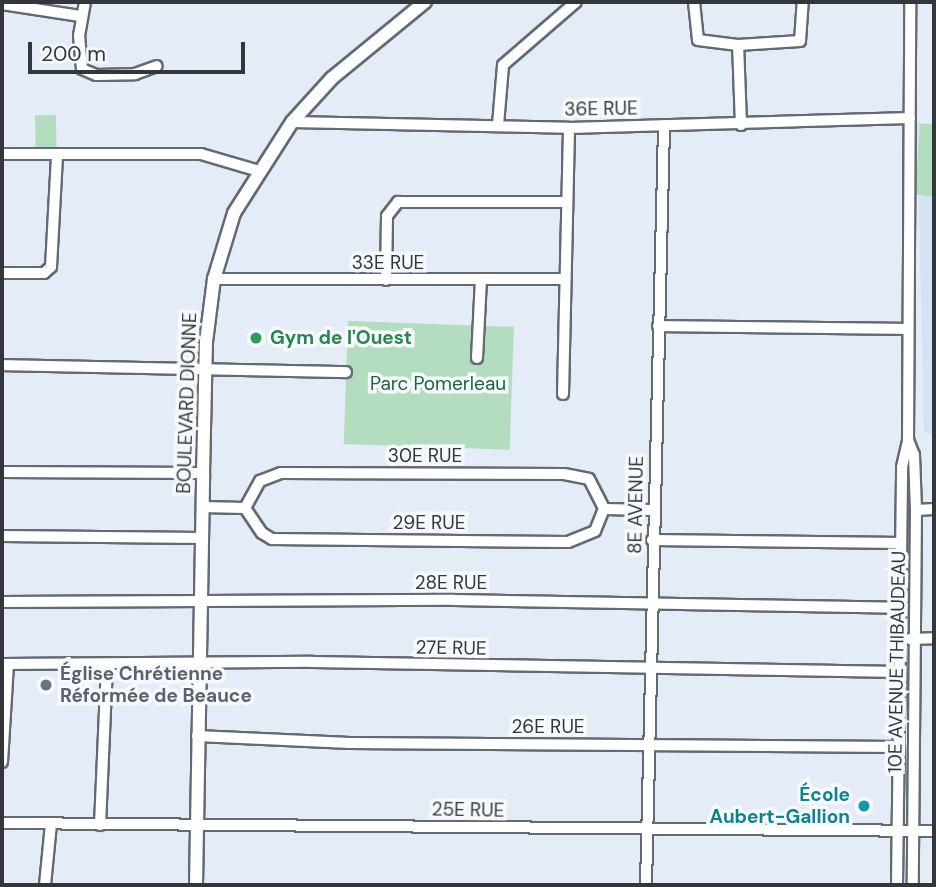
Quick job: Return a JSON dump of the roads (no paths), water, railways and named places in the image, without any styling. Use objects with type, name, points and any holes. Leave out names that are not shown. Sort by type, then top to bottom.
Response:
[{"type":"main road","name":"BOULEVARD DIONNE","points":[[196,885],[198,666],[206,371],[214,279],[234,213],[258,171],[292,122],[332,78],[425,2]]},
{"type":"street","points":[[85,2],[80,16],[79,58],[85,72],[135,74],[158,66]]},
{"type":"street","points":[[498,125],[503,65],[576,2]]},
{"type":"street","points":[[694,2],[695,29],[704,42],[738,45],[795,44],[803,32],[803,2]]},
{"type":"street","name":"10E AVENUE THIBAUDEAU","points":[[897,885],[902,467],[908,440],[910,2]]},
{"type":"street","points":[[2,4],[80,16]]},
{"type":"street","points":[[738,45],[741,125]]},
{"type":"street","name":"36E RUE","points":[[292,122],[569,128],[910,118]]},
{"type":"street","name":"8E AVENUE","points":[[646,885],[652,540],[664,125]]},
{"type":"street","points":[[563,394],[563,279],[569,128]]},
{"type":"street","points":[[2,155],[201,154],[258,171]]},
{"type":"street","points":[[2,274],[44,273],[51,267],[57,155]]},
{"type":"street","points":[[386,280],[387,216],[398,202],[566,202]]},
{"type":"street","name":"33E RUE","points":[[214,279],[563,279]]},
{"type":"street","points":[[477,358],[481,280]]},
{"type":"street","points":[[658,326],[908,329]]},
{"type":"street","points":[[2,365],[346,372]]},
{"type":"street","name":"10E AVENUE THIBAUDEAU","points":[[908,440],[914,456],[916,510],[913,885]]},
{"type":"street","points":[[2,472],[203,473]]},
{"type":"street","name":"30E RUE","points":[[245,508],[260,481],[281,473],[524,473],[589,479],[604,509]]},
{"type":"street","points":[[202,507],[245,508]]},
{"type":"street","name":"29E RUE","points":[[245,508],[262,533],[272,539],[554,542],[588,535],[604,509]]},
{"type":"street","points":[[604,509],[653,510]]},
{"type":"street","points":[[916,510],[934,509]]},
{"type":"street","points":[[2,536],[202,538]]},
{"type":"street","points":[[652,540],[901,543]]},
{"type":"street","name":"28E RUE","points":[[2,602],[200,604],[454,600],[651,606],[900,608]]},
{"type":"street","points":[[900,639],[934,638]]},
{"type":"street","name":"27E RUE","points":[[5,664],[198,666],[312,662],[900,673]]},
{"type":"street","points":[[2,762],[5,664]]},
{"type":"street","points":[[100,825],[107,665]]},
{"type":"street","name":"26E RUE","points":[[197,736],[350,743],[898,747]]},
{"type":"street","name":"25E RUE","points":[[2,823],[934,831]]},
{"type":"street","points":[[45,885],[51,824]]},
{"type":"place","name":"Gym de l'Ouest","points":[[256,338]]},
{"type":"place","name":"Église Chrétienne Réformée de Beauce","points":[[46,685]]},
{"type":"place","name":"École Aubert-Gallion","points":[[864,806]]},
{"type":"park label","name":"Parc Pomerleau","points":[[438,384]]}]
